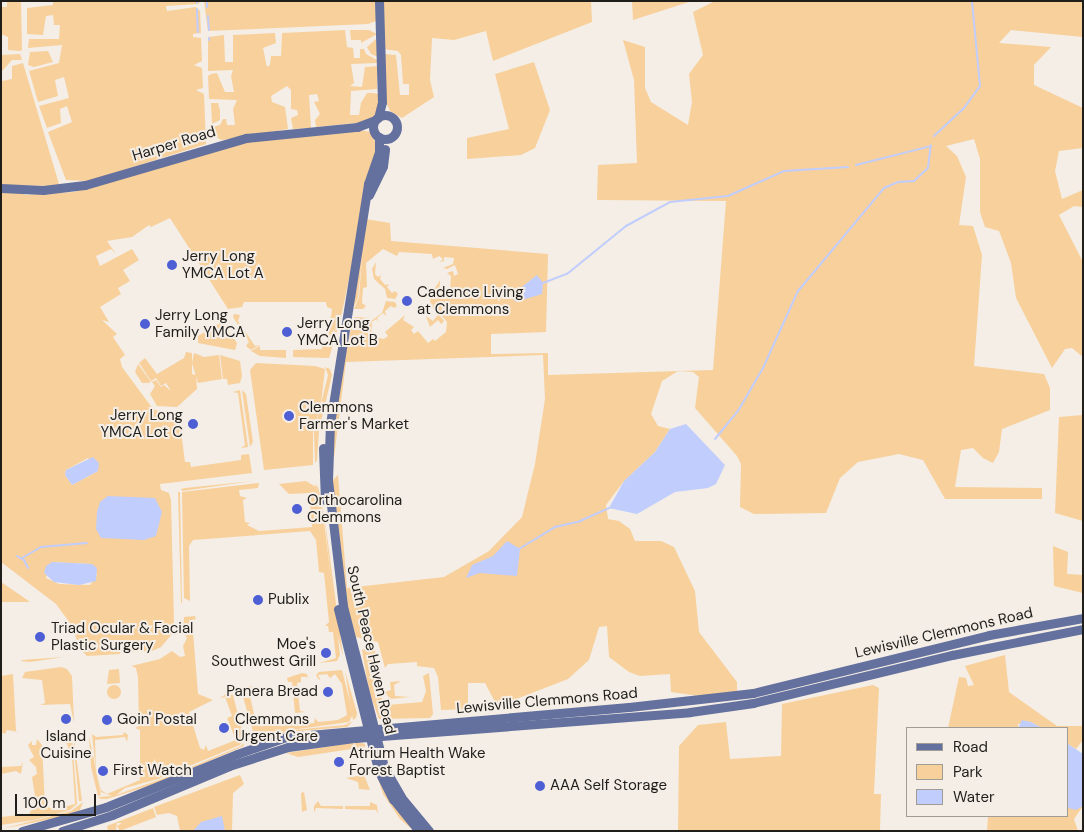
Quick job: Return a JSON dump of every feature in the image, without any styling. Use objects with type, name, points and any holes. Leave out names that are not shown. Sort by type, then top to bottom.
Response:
[{"type":"main road","points":[[364,207],[368,184],[379,152],[376,134],[377,119],[382,102],[379,1]]},
{"type":"main road","points":[[364,207],[383,166],[385,147],[397,126],[382,102]]},
{"type":"main road","name":"Harper Road","points":[[1,188],[74,187],[246,138],[357,127],[377,119],[392,117]]},
{"type":"main road","name":"Harper Road","points":[[357,127],[391,138]]},
{"type":"main road","name":"South Peace Haven Road","points":[[364,207],[330,423],[328,480],[340,586],[372,733],[387,789],[419,831]]},
{"type":"main road","name":"Lewisville Clemmons Road","points":[[62,831],[112,815],[229,766],[288,747],[372,733],[629,708],[753,693],[989,634],[1083,618]]},
{"type":"main road","name":"Lewisville Clemmons Road","points":[[22,831],[106,807],[267,742],[295,736],[372,733],[690,712],[752,703],[961,653],[1083,629]]},
{"type":"main road","name":"South Peace Haven Road","points":[[372,733],[392,784],[429,831]]},
{"type":"green space","points":[[7,1],[21,2],[22,50],[20,51],[8,50],[8,37],[1,34],[1,7],[7,7]]},
{"type":"green space","points":[[53,1],[200,1],[199,4],[166,6],[167,11],[196,7],[200,11],[201,33],[193,34],[193,37],[201,38],[202,61],[194,65],[202,68],[203,88],[196,90],[204,94],[206,144],[89,181],[66,180],[48,132],[72,122],[67,106],[60,109],[61,123],[47,128],[39,106],[69,98],[64,77],[55,80],[58,96],[38,102],[29,71],[59,63],[62,45],[28,48],[29,39],[59,39],[60,25],[54,25],[53,15],[46,16],[43,35],[27,34],[27,8],[53,5]]},
{"type":"green space","points":[[204,1],[376,1],[376,21],[368,24],[208,31]]},
{"type":"green space","points":[[382,1],[591,1],[592,22],[493,61],[486,31],[454,40],[432,38],[430,80],[434,97],[402,118],[390,111],[386,102],[384,54],[396,55],[400,95],[409,95],[409,84],[403,84],[401,55],[398,51],[383,49]]},
{"type":"green space","points":[[632,1],[692,1],[633,20]]},
{"type":"green space","points":[[715,1],[1083,1],[1083,37],[1011,30],[999,43],[1051,47],[1034,65],[1034,85],[1083,108],[1083,148],[1059,151],[1055,171],[1062,199],[1083,190],[1083,207],[1074,206],[1059,215],[1083,262],[1083,357],[1072,348],[1065,349],[1052,368],[1016,298],[1011,263],[999,231],[985,227],[980,212],[980,159],[974,139],[946,146],[957,156],[966,177],[959,225],[973,226],[982,255],[974,366],[1044,374],[1050,388],[1050,410],[1002,429],[999,452],[993,463],[983,458],[973,448],[961,450],[955,487],[1042,488],[1042,499],[945,499],[923,460],[899,454],[858,462],[840,478],[826,513],[754,514],[740,507],[741,464],[737,456],[695,408],[699,377],[693,372],[679,371],[713,370],[726,201],[597,200],[598,165],[637,163],[634,80],[623,40],[645,47],[645,88],[651,102],[688,125],[692,102],[689,74],[703,55],[693,12]]},
{"type":"green space","points":[[345,30],[347,47],[353,48],[354,58],[360,58],[360,49],[364,49],[366,54],[377,60],[377,63],[351,64],[354,83],[350,86],[362,87],[365,67],[378,66],[377,89],[351,91],[350,115],[359,115],[361,103],[367,93],[373,93],[378,94],[379,106],[375,117],[366,122],[316,127],[315,120],[320,114],[314,102],[319,101],[317,94],[309,95],[311,128],[293,129],[291,118],[298,115],[297,110],[291,109],[291,90],[287,86],[271,96],[272,102],[285,107],[288,129],[222,140],[215,137],[212,127],[220,125],[223,119],[226,119],[227,125],[235,125],[233,109],[237,100],[209,99],[208,76],[211,74],[217,73],[225,92],[234,92],[231,76],[233,70],[208,71],[208,37],[224,35],[225,62],[233,62],[233,35],[275,33],[276,43],[263,48],[267,67],[270,65],[271,56],[281,56],[282,33]]},
{"type":"green space","points":[[350,30],[369,30],[377,34],[361,43],[361,40],[351,40]]},
{"type":"green space","points":[[376,39],[378,57],[371,54],[367,47]]},
{"type":"green space","points":[[48,51],[53,62],[34,67],[28,65],[30,52]]},
{"type":"green space","points":[[20,54],[22,60],[12,60],[1,72],[1,55]]},
{"type":"green space","points":[[534,62],[550,110],[535,148],[521,155],[467,159],[467,138],[509,129],[495,74]]},
{"type":"green space","points":[[23,63],[59,184],[58,186],[1,185],[1,77],[2,81],[12,79],[12,66]]},
{"type":"green space","points":[[211,103],[218,103],[220,111],[220,120],[212,124]]},
{"type":"green space","points":[[360,130],[370,132],[377,145],[341,317],[329,358],[293,357],[293,350],[322,349],[322,345],[327,344],[332,309],[327,307],[326,302],[244,302],[242,307],[228,309],[170,218],[151,227],[149,225],[132,237],[107,241],[116,254],[111,249],[96,256],[100,266],[132,249],[139,260],[123,270],[130,281],[118,288],[121,294],[100,307],[109,322],[102,320],[117,334],[113,337],[125,355],[120,359],[122,367],[153,409],[163,413],[182,412],[179,416],[185,462],[190,462],[191,467],[241,460],[241,455],[249,454],[252,473],[160,484],[161,490],[169,493],[171,500],[174,622],[172,634],[161,647],[152,651],[133,652],[128,646],[123,646],[120,654],[87,656],[81,650],[70,623],[56,604],[1,562],[1,191],[24,192],[25,195],[74,192],[234,143]],"holes":[[[88,458],[98,471],[72,485],[65,475],[66,470]],[[52,562],[92,564],[97,575],[90,585],[59,584],[46,578]]]},
{"type":"green space","points":[[365,219],[390,223],[391,241],[548,254],[546,332],[491,334],[491,354],[548,353],[548,375],[678,371],[662,381],[651,414],[658,426],[670,429],[655,452],[624,481],[606,505],[608,519],[619,521],[630,529],[635,541],[661,541],[674,547],[695,591],[699,632],[737,682],[737,692],[699,696],[671,692],[670,674],[640,676],[629,672],[609,657],[607,626],[599,627],[589,660],[568,679],[506,703],[495,702],[485,683],[468,683],[468,709],[441,710],[438,677],[434,668],[417,666],[417,662],[388,664],[385,668],[378,642],[356,637],[346,602],[332,481],[338,475],[347,588],[444,577],[489,551],[522,517],[535,464],[545,399],[543,355],[346,362],[334,458],[330,459],[330,438],[351,320],[347,350],[353,318],[356,317],[370,318],[365,324],[367,331],[372,337],[384,339],[388,336],[385,332],[405,315],[403,320],[414,327],[411,330],[414,334],[418,331],[428,343],[433,339],[435,341],[446,332],[447,322],[430,302],[431,295],[440,280],[439,293],[450,292],[451,276],[447,273],[453,271],[454,276],[458,274],[455,265],[447,269],[443,268],[453,264],[454,258],[444,257],[444,261],[440,262],[443,259],[439,256],[433,259],[432,254],[399,252],[397,256],[383,249],[366,263],[367,287],[363,288],[362,303],[366,306],[363,309],[354,309],[359,297],[363,246],[358,298],[353,308]]},
{"type":"green space","points":[[376,262],[375,274],[378,277],[381,275],[380,279],[385,285],[389,284],[387,287],[392,293],[395,291],[398,294],[395,299],[387,298],[385,289],[374,279],[372,269]]},
{"type":"green space","points":[[386,301],[395,302],[397,306],[394,308],[391,306],[385,311],[386,316],[383,313],[377,318],[378,322],[376,319],[372,322],[371,335],[367,324],[382,313]]},
{"type":"green space","points":[[431,304],[444,321],[441,324],[438,320],[430,327],[426,316],[433,321],[437,316]]},
{"type":"green space","points":[[234,314],[240,315],[238,321],[255,346],[260,345],[251,350],[246,346],[249,342],[233,317]]},
{"type":"green space","points":[[222,322],[237,343],[235,350],[198,343],[198,336]]},
{"type":"green space","points":[[260,346],[260,350],[286,350],[286,358],[260,356],[251,351]]},
{"type":"green space","points":[[186,352],[192,353],[192,374],[196,375],[197,389],[177,407],[157,406],[150,394],[155,386],[152,382],[156,380],[161,387],[164,385],[171,391],[166,383],[161,386],[156,378],[151,381],[139,363],[145,358],[157,374],[184,358]]},
{"type":"green space","points":[[194,353],[204,357],[219,355],[222,379],[198,383],[192,363]]},
{"type":"green space","points":[[220,355],[240,361],[242,376],[240,383],[228,385],[227,379],[223,379]]},
{"type":"green space","points":[[256,363],[315,366],[325,369],[321,403],[313,433],[313,465],[264,470],[250,370]]},
{"type":"green space","points":[[138,364],[151,382],[142,383],[135,372]]},
{"type":"green space","points":[[325,367],[330,369],[332,375],[319,430],[317,460],[315,463],[314,433],[328,375]]},
{"type":"green space","points":[[240,390],[248,447],[241,448],[245,445],[238,393],[233,392]]},
{"type":"green space","points":[[242,390],[246,394],[253,442],[250,447]]},
{"type":"green space","points":[[1083,415],[1083,521],[1055,513],[1059,417]]},
{"type":"green space","points":[[253,481],[182,491],[181,489],[185,488]]},
{"type":"green space","points":[[306,481],[316,487],[323,513],[340,655],[337,661],[319,663],[336,658],[333,632],[329,632],[328,626],[325,626],[329,622],[324,573],[319,572],[316,540],[310,531],[193,540],[189,546],[190,601],[184,598],[182,492],[259,483],[258,488],[239,490],[240,496],[247,498],[243,500],[245,522],[250,523],[247,525],[259,531],[312,527],[309,493],[289,494],[279,484]]},
{"type":"green space","points":[[315,484],[318,487],[324,513]]},
{"type":"green space","points":[[178,492],[180,492],[182,604],[181,602]]},
{"type":"green space","points":[[324,513],[343,656],[336,630]]},
{"type":"green space","points":[[1053,546],[1068,552],[1067,574],[1083,575],[1083,593],[1054,586]]},
{"type":"green space","points":[[1,582],[23,597],[30,602],[1,602]]},
{"type":"green space","points":[[195,616],[196,619],[192,620],[198,694],[213,700],[189,712],[200,748],[204,750],[206,745],[208,751],[236,740],[227,718],[232,716],[225,697],[220,698],[226,694],[233,695],[244,739],[240,745],[158,779],[125,788],[116,795],[170,776],[241,746],[243,743],[244,746],[158,783],[107,799],[101,799],[98,797],[112,796],[101,792],[96,772],[101,790],[107,794],[140,780],[140,730],[135,728],[139,726],[138,677],[136,668],[131,666],[160,659],[172,651],[180,657],[185,656],[183,646],[187,638],[183,632],[184,617]]},
{"type":"green space","points":[[369,647],[375,651],[379,695],[387,705],[422,702],[426,691],[423,676],[429,673],[433,714],[430,718],[379,719],[369,691],[362,650]]},
{"type":"green space","points":[[1005,655],[1009,692],[1057,726],[1083,726],[1083,740],[1076,749],[1069,745],[1069,727],[1040,727],[1031,722],[1018,724],[1018,727],[948,727],[959,677],[966,678],[968,686],[974,685],[965,666]]},
{"type":"green space","points":[[64,657],[30,662],[21,661],[22,660]]},
{"type":"green space","points":[[61,667],[67,669],[72,676],[74,723],[70,704],[40,705],[45,703],[42,680],[22,678],[25,672]]},
{"type":"green space","points":[[119,669],[120,683],[107,684],[109,670]]},
{"type":"green space","points":[[342,670],[353,714],[349,722],[254,735],[243,697],[242,690],[246,686],[251,686],[253,690],[249,692],[255,718],[262,727],[264,724],[287,721],[288,725],[294,724],[293,720],[302,719],[303,724],[314,723],[315,718],[318,722],[338,720],[347,715],[342,684],[335,674],[330,678],[327,674],[318,675],[319,680],[316,675],[319,672]]},
{"type":"green space","points":[[345,671],[357,713],[356,718],[353,720]]},
{"type":"green space","points":[[302,673],[307,674],[308,680],[307,677],[301,677],[301,682],[297,683],[300,711],[305,712],[295,713],[292,682],[288,682],[287,678]]},
{"type":"green space","points":[[13,674],[16,731],[19,732],[7,730],[5,734],[1,732],[1,676]]},
{"type":"green space","points":[[401,681],[394,685],[395,696],[410,697],[390,699],[385,692],[391,690],[390,682]]},
{"type":"green space","points":[[111,685],[117,685],[121,692],[117,699],[111,699],[107,695],[107,689]]},
{"type":"green space","points":[[873,685],[879,688],[874,794],[881,794],[880,831],[678,831],[679,746],[698,725],[726,722],[730,759],[781,756],[782,704]]},
{"type":"green space","points":[[353,721],[347,727],[287,732],[256,739],[282,731],[345,725]]},
{"type":"green space","points":[[124,732],[128,735],[127,742],[125,737],[95,740],[96,771],[92,734],[96,737],[123,735]]},
{"type":"green space","points":[[89,736],[101,795],[98,796],[91,767]]},
{"type":"green space","points":[[68,737],[72,737],[77,804],[70,810],[34,820],[1,825],[1,817],[29,814],[36,803],[32,777],[37,774],[36,767],[29,760],[34,757],[28,745],[32,741],[32,745],[36,745],[37,739],[42,745],[45,805],[53,810],[75,804],[72,756],[65,740]]},
{"type":"green space","points":[[74,739],[82,801],[79,801]]},
{"type":"green space","points":[[357,742],[365,744],[365,747],[298,757],[286,753]]},
{"type":"green space","points":[[369,750],[414,831],[400,819],[383,794]]},
{"type":"green space","points":[[23,761],[21,774],[16,771],[1,774],[1,767],[21,766]]},
{"type":"green space","points":[[240,775],[244,784],[233,793],[232,831],[180,831],[177,816],[169,813],[157,815],[154,807]]},
{"type":"green space","points":[[364,775],[370,790],[359,789],[358,782],[346,778]]},
{"type":"green space","points":[[304,792],[307,810],[302,812],[301,793]]},
{"type":"green space","points":[[318,801],[321,806],[343,806],[343,809],[316,808],[314,813],[314,806]]},
{"type":"green space","points":[[83,802],[80,810],[61,817],[1,829],[71,811]]},
{"type":"green space","points":[[370,802],[377,805],[378,814],[376,810],[345,809],[345,806],[370,806]]},
{"type":"green space","points":[[1083,806],[1074,819],[1078,831],[987,831],[988,817],[1069,817],[1069,808]]},
{"type":"green space","points":[[153,808],[156,817],[120,831],[117,826],[122,823],[117,823],[116,830],[108,831],[107,826]]},
{"type":"water","points":[[537,275],[543,283],[542,294],[516,302],[513,299],[518,290]]},
{"type":"water","points":[[686,424],[725,465],[716,484],[708,488],[675,492],[637,514],[609,508],[624,481],[655,452],[670,429]]},
{"type":"water","points":[[93,457],[99,463],[98,471],[72,485],[65,475],[66,470]]},
{"type":"water","points":[[108,496],[155,498],[162,512],[156,536],[144,540],[101,538],[96,529],[97,512],[100,502]]},
{"type":"water","points":[[507,541],[520,549],[517,576],[480,573],[466,578],[472,565],[493,556]]},
{"type":"water","points":[[52,562],[92,564],[97,568],[96,581],[79,585],[54,582],[44,573],[46,566]]},
{"type":"water","points":[[1022,720],[1040,727],[1018,727]]},
{"type":"water","points":[[1069,745],[1083,754],[1083,806],[1076,810],[1069,808]]},
{"type":"water","points":[[222,816],[225,831],[193,831],[201,822]]},
{"type":"waterway","points":[[207,1],[207,7]]},
{"type":"waterway","points":[[934,136],[964,108],[980,86],[972,1]]},
{"type":"waterway","points":[[197,9],[198,32]]},
{"type":"waterway","points":[[208,16],[209,30]]},
{"type":"waterway","points":[[715,439],[738,411],[763,368],[798,291],[884,188],[898,182],[914,181],[928,168],[931,145]]},
{"type":"waterway","points":[[856,165],[931,146]]},
{"type":"waterway","points":[[543,283],[567,274],[626,226],[670,202],[728,196],[784,171],[848,167]]},
{"type":"waterway","points":[[519,549],[555,527],[580,521],[611,507]]},
{"type":"waterway","points":[[22,558],[41,547],[87,543]]},
{"type":"waterway","points":[[17,556],[24,560],[28,568]]},
{"type":"place","name":"Jerry Long YMCA Lot A","points":[[172,265]]},
{"type":"place","name":"Cadence Living at Clemmons","points":[[407,301]]},
{"type":"place","name":"Jerry Long Family YMCA","points":[[145,324]]},
{"type":"place","name":"Jerry Long YMCA Lot B","points":[[287,332]]},
{"type":"place","name":"Clemmons Farmer's Market","points":[[289,416]]},
{"type":"place","name":"Jerry Long YMCA Lot C","points":[[193,424]]},
{"type":"place","name":"Orthocarolina Clemmons","points":[[297,509]]},
{"type":"place","name":"Publix","points":[[258,600]]},
{"type":"place","name":"Triad Ocular & Facial Plastic Surgery","points":[[40,637]]},
{"type":"place","name":"Moe's Southwest Grill","points":[[326,653]]},
{"type":"place","name":"Panera Bread","points":[[328,692]]},
{"type":"place","name":"Island Cuisine","points":[[66,719]]},
{"type":"place","name":"Goin' Postal","points":[[107,720]]},
{"type":"place","name":"Clemmons Urgent Care","points":[[224,728]]},
{"type":"place","name":"Atrium Health Wake Forest Baptist","points":[[339,762]]},
{"type":"place","name":"First Watch","points":[[103,771]]},
{"type":"place","name":"AAA Self Storage","points":[[540,786]]}]
